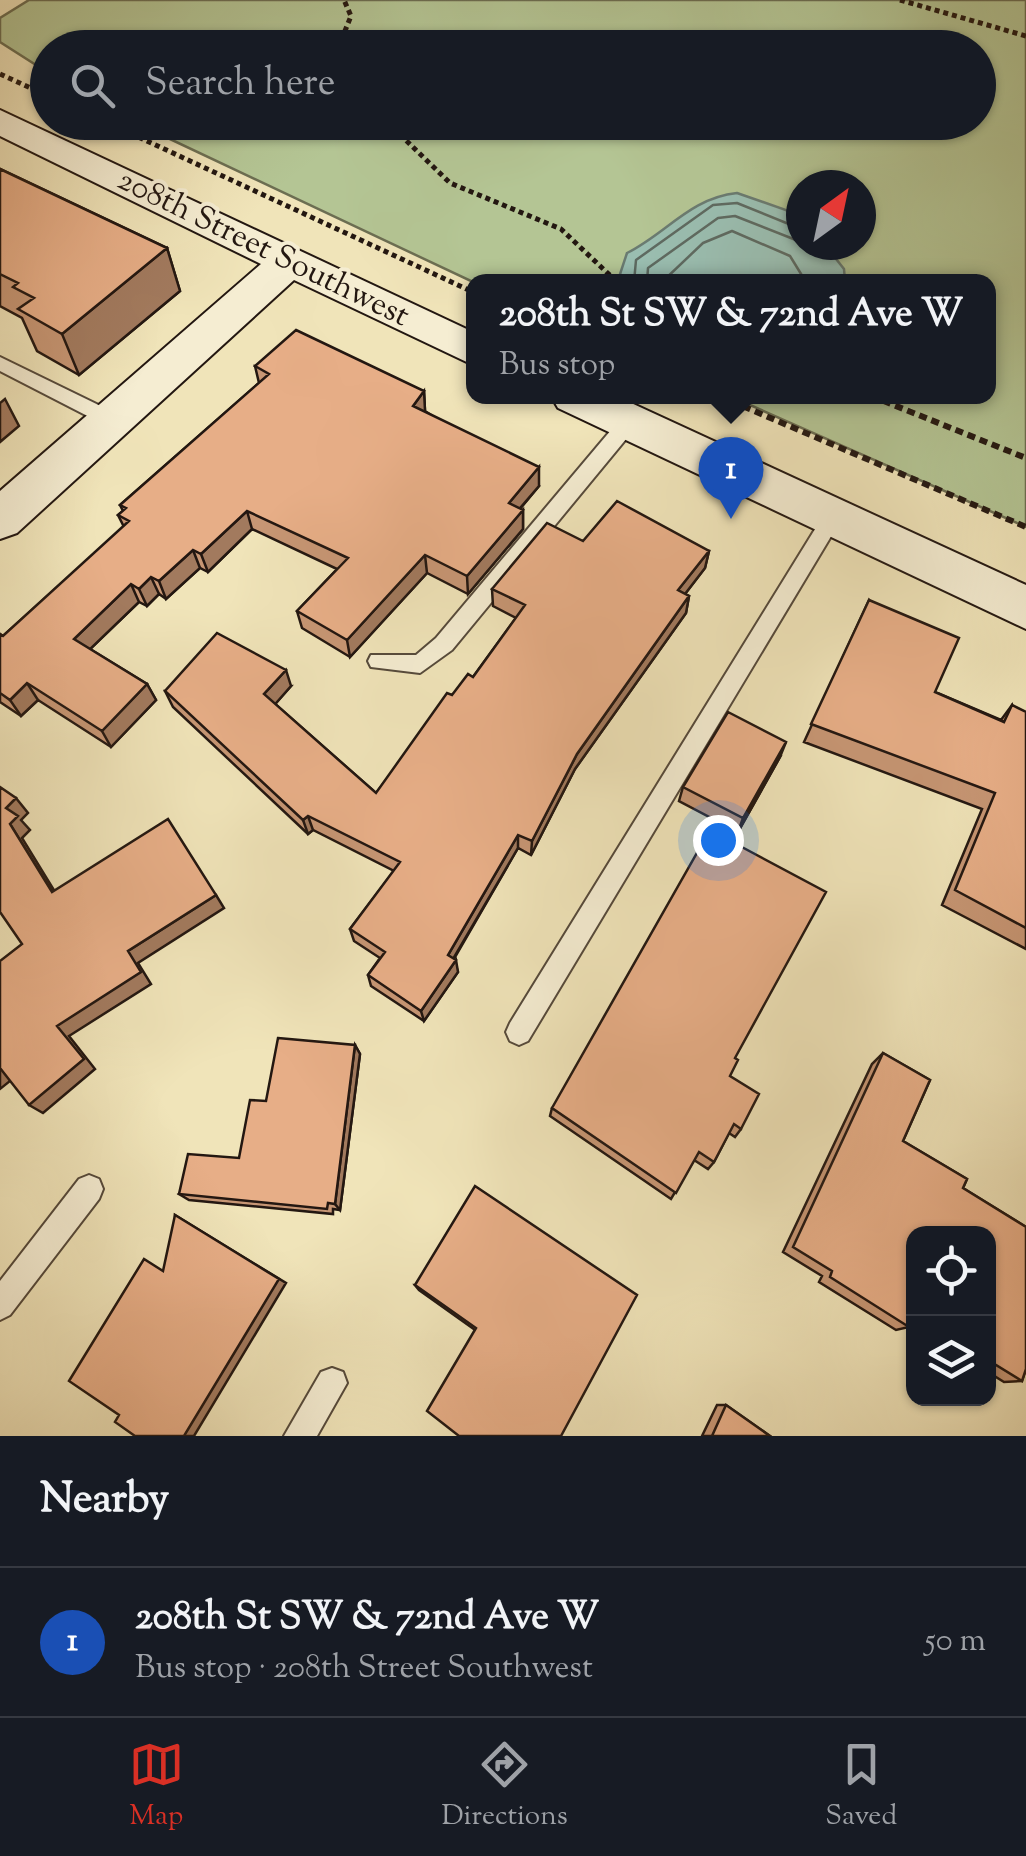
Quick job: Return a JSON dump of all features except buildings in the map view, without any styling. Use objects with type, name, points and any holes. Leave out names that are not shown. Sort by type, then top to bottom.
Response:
[{"type":"street","name":"208th Street Southwest","points":[[0,121],[30,136]]},
{"type":"street","name":"208th Street Southwest","points":[[39,140],[466,346]]},
{"type":"street","points":[[0,520],[288,263]]},
{"type":"street","points":[[591,404],[1026,608]]},
{"type":"lane","points":[[0,363],[112,420]]},
{"type":"lane","points":[[379,661],[420,664],[444,644],[629,422]]},
{"type":"lane","points":[[519,1032],[832,518]]},
{"type":"lane","points":[[0,1305],[89,1189]]},
{"type":"lane","points":[[299,1436],[332,1383]]},
{"type":"path","points":[[344,0],[352,16],[346,30]]},
{"type":"path","points":[[900,0],[1026,36]]},
{"type":"path","points":[[0,74],[30,88]]},
{"type":"path","points":[[145,140],[466,288]]},
{"type":"path","points":[[405,140],[450,184],[560,228],[609,274]]},
{"type":"path","points":[[739,404],[1026,527]]},
{"type":"path","points":[[891,404],[1026,458]]},
{"type":"green space","points":[[29,0],[1026,0],[1026,527],[748,404],[996,404],[996,274],[466,274],[466,279],[172,140],[996,140],[996,30],[30,30],[30,61],[0,42],[0,18]]},
{"type":"water","points":[[737,193],[786,210],[786,260],[837,260],[844,274],[620,274],[627,253],[706,202]]},
{"type":"place","name":"208th St SW & 72nd Ave W","points":[[731,519]]}]
